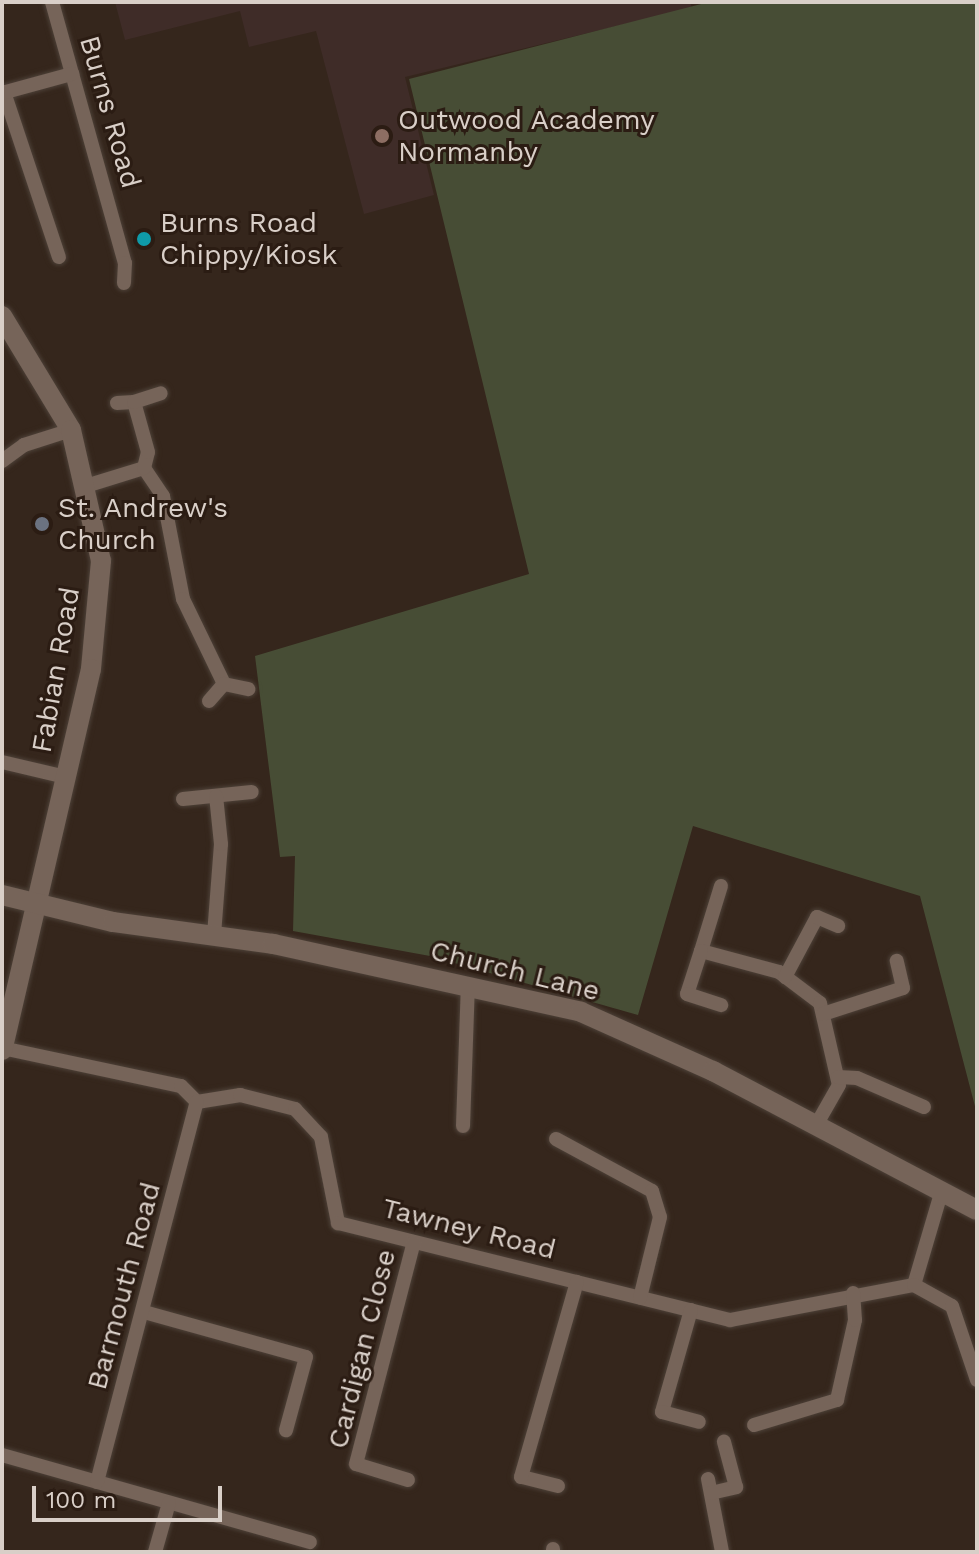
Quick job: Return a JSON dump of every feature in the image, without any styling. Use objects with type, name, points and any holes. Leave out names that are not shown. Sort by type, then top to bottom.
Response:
[{"type":"street","name":"Burns Road","points":[[52,2],[125,263],[124,283]]},
{"type":"street","points":[[59,257],[3,93],[72,74]]},
{"type":"street","name":"Fabian Road","points":[[2,316],[71,430],[89,485],[100,614],[66,777],[2,1049]]},
{"type":"street","points":[[117,403],[134,402],[161,393]]},
{"type":"street","points":[[134,402],[148,452],[144,468],[163,496],[178,587],[224,684]]},
{"type":"street","points":[[2,461],[24,445],[71,430]]},
{"type":"street","points":[[89,485],[144,468]]},
{"type":"street","points":[[224,684],[248,689]]},
{"type":"street","points":[[209,701],[224,684]]},
{"type":"street","points":[[2,762],[66,777]]},
{"type":"street","points":[[183,799],[252,792]]},
{"type":"street","points":[[214,935],[221,844],[216,796]]},
{"type":"street","points":[[721,886],[687,994],[721,1005]]},
{"type":"street","name":"Church Lane","points":[[2,895],[468,986],[581,1012],[667,1048],[977,1210]]},
{"type":"street","points":[[785,977],[817,917],[838,926]]},
{"type":"street","points":[[701,951],[785,977],[823,1014],[838,1077],[815,1127]]},
{"type":"street","points":[[823,1014],[903,988],[897,961]]},
{"type":"street","points":[[463,1126],[468,986]]},
{"type":"street","points":[[2,1049],[181,1086],[197,1102]]},
{"type":"street","points":[[838,1077],[857,1078],[924,1107]]},
{"type":"street","name":"Tawney Road","points":[[197,1102],[240,1095],[295,1109],[321,1137],[338,1223],[730,1320],[853,1293],[914,1285]]},
{"type":"street","name":"Barmouth Road","points":[[97,1482],[197,1102]]},
{"type":"street","points":[[556,1139],[652,1191],[660,1217],[640,1298]]},
{"type":"street","points":[[941,1193],[914,1285],[952,1306],[977,1380]]},
{"type":"street","name":"Cardigan Close","points":[[408,1480],[356,1464],[414,1242]]},
{"type":"street","points":[[558,1486],[521,1477],[577,1282]]},
{"type":"street","points":[[754,1425],[837,1400],[855,1320],[853,1293]]},
{"type":"street","points":[[691,1310],[662,1412],[699,1422]]},
{"type":"street","points":[[144,1312],[306,1357],[286,1430]]},
{"type":"street","points":[[722,1552],[709,1486],[736,1487],[724,1442]]},
{"type":"street","points":[[2,1455],[310,1542]]},
{"type":"street","points":[[155,1552],[169,1503]]},
{"type":"shaded area","name":"Outwood Academy Normanby","points":[[115,2],[690,2],[692,8],[405,77],[434,195],[364,214],[316,31],[249,47],[240,11],[125,40]]},
{"type":"green space","points":[[709,2],[977,2],[977,1114],[920,896],[693,826],[638,1015],[430,956],[293,931],[295,856],[280,857],[255,656],[529,574],[409,79]]},
{"type":"place","name":"Outwood Academy Normanby","points":[[382,136]]},
{"type":"place","name":"Burns Road Chippy/Kiosk","points":[[144,239]]},
{"type":"place","name":"St. Andrew's Church","points":[[42,524]]}]
